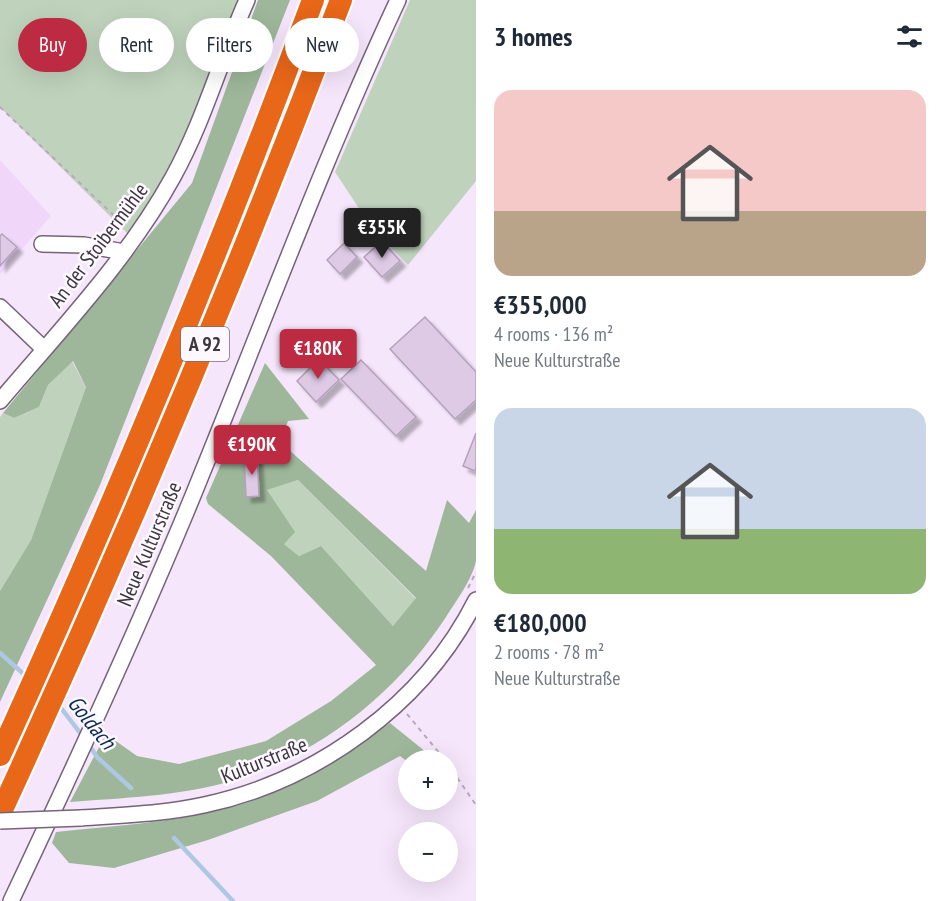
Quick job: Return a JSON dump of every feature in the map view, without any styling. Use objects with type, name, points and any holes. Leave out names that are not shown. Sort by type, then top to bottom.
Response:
[{"type":"highway","name":"A 92","points":[[0,755],[211,269],[313,0]]},
{"type":"highway","name":"A 92","points":[[0,814],[60,684],[156,463],[237,267],[341,0]]},
{"type":"street","name":"An der Stoibermühle","points":[[0,401],[124,252],[163,196],[186,152],[247,0]]},
{"type":"street","name":"Neue Kulturstraße","points":[[11,901],[79,758],[186,511],[357,88],[398,0]]},
{"type":"street","points":[[42,244],[84,245],[124,252]]},
{"type":"street","points":[[0,307],[44,349]]},
{"type":"street","name":"Kulturstraße","points":[[0,820],[81,818],[173,811],[230,799],[268,786],[327,757],[397,704],[436,661],[471,596]]},
{"type":"path","points":[[0,107],[108,212],[138,234]]},
{"type":"path","points":[[471,596],[476,572]]},
{"type":"path","points":[[397,704],[436,750]]},
{"type":"path","points":[[458,779],[476,805]]},
{"type":"shaded area","points":[[0,160],[51,216],[0,274]]},
{"type":"green space","points":[[0,0],[238,0],[231,18],[186,18],[186,72],[210,72],[175,164],[130,236],[0,107]]},
{"type":"green space","points":[[258,0],[290,0],[273,43],[273,18],[252,18]]},
{"type":"green space","points":[[410,0],[476,0],[476,181],[408,265],[370,225],[335,172]]},
{"type":"green space","points":[[232,72],[262,72],[100,485],[0,702],[0,591],[31,540],[86,387],[73,361],[48,385],[39,407],[14,418],[3,413],[192,183]]},
{"type":"green space","points":[[72,361],[86,387],[31,540],[0,591],[0,417],[3,413],[14,418],[39,407],[48,385]]},
{"type":"green space","points":[[265,363],[309,419],[288,421],[280,442],[426,571],[447,500],[469,523],[476,510],[476,561],[467,583],[446,617],[403,672],[352,719],[324,738],[293,756],[261,770],[209,787],[130,798],[70,802],[106,734],[137,756],[179,764],[266,741],[331,701],[376,665],[271,556],[208,504],[206,498]],"holes":[[[298,480],[416,598],[393,626],[321,546],[299,556],[284,544],[295,532],[267,490]]]},
{"type":"green space","points":[[298,480],[416,599],[393,626],[321,546],[299,556],[284,544],[266,490]]},
{"type":"green space","points":[[390,723],[424,750],[398,750],[398,757],[317,801],[208,840],[114,868],[69,863],[52,843],[56,832],[182,818],[247,803],[291,785],[352,750]]},
{"type":"building","points":[[2,234],[17,247],[0,266],[0,236]]},
{"type":"building","points":[[382,241],[400,261],[382,277],[364,257]]},
{"type":"building","points":[[344,243],[357,257],[340,274],[327,260]]},
{"type":"building","points":[[425,317],[476,372],[476,400],[455,419],[390,349]]},
{"type":"building","points":[[319,359],[339,380],[316,402],[297,381]]},
{"type":"building","points":[[361,360],[416,417],[396,436],[341,379]]},
{"type":"building","points":[[476,433],[476,467],[475,471],[463,466]]},
{"type":"building","points":[[257,454],[259,496],[246,497],[244,455]]},
{"type":"waterway","name":"Goldach","points":[[0,653],[27,677]]},
{"type":"waterway","name":"Goldach","points":[[58,704],[84,738]]},
{"type":"waterway","name":"Goldach","points":[[89,745],[97,757],[131,788]]},
{"type":"waterway","name":"Goldach","points":[[174,838],[233,901]]}]
